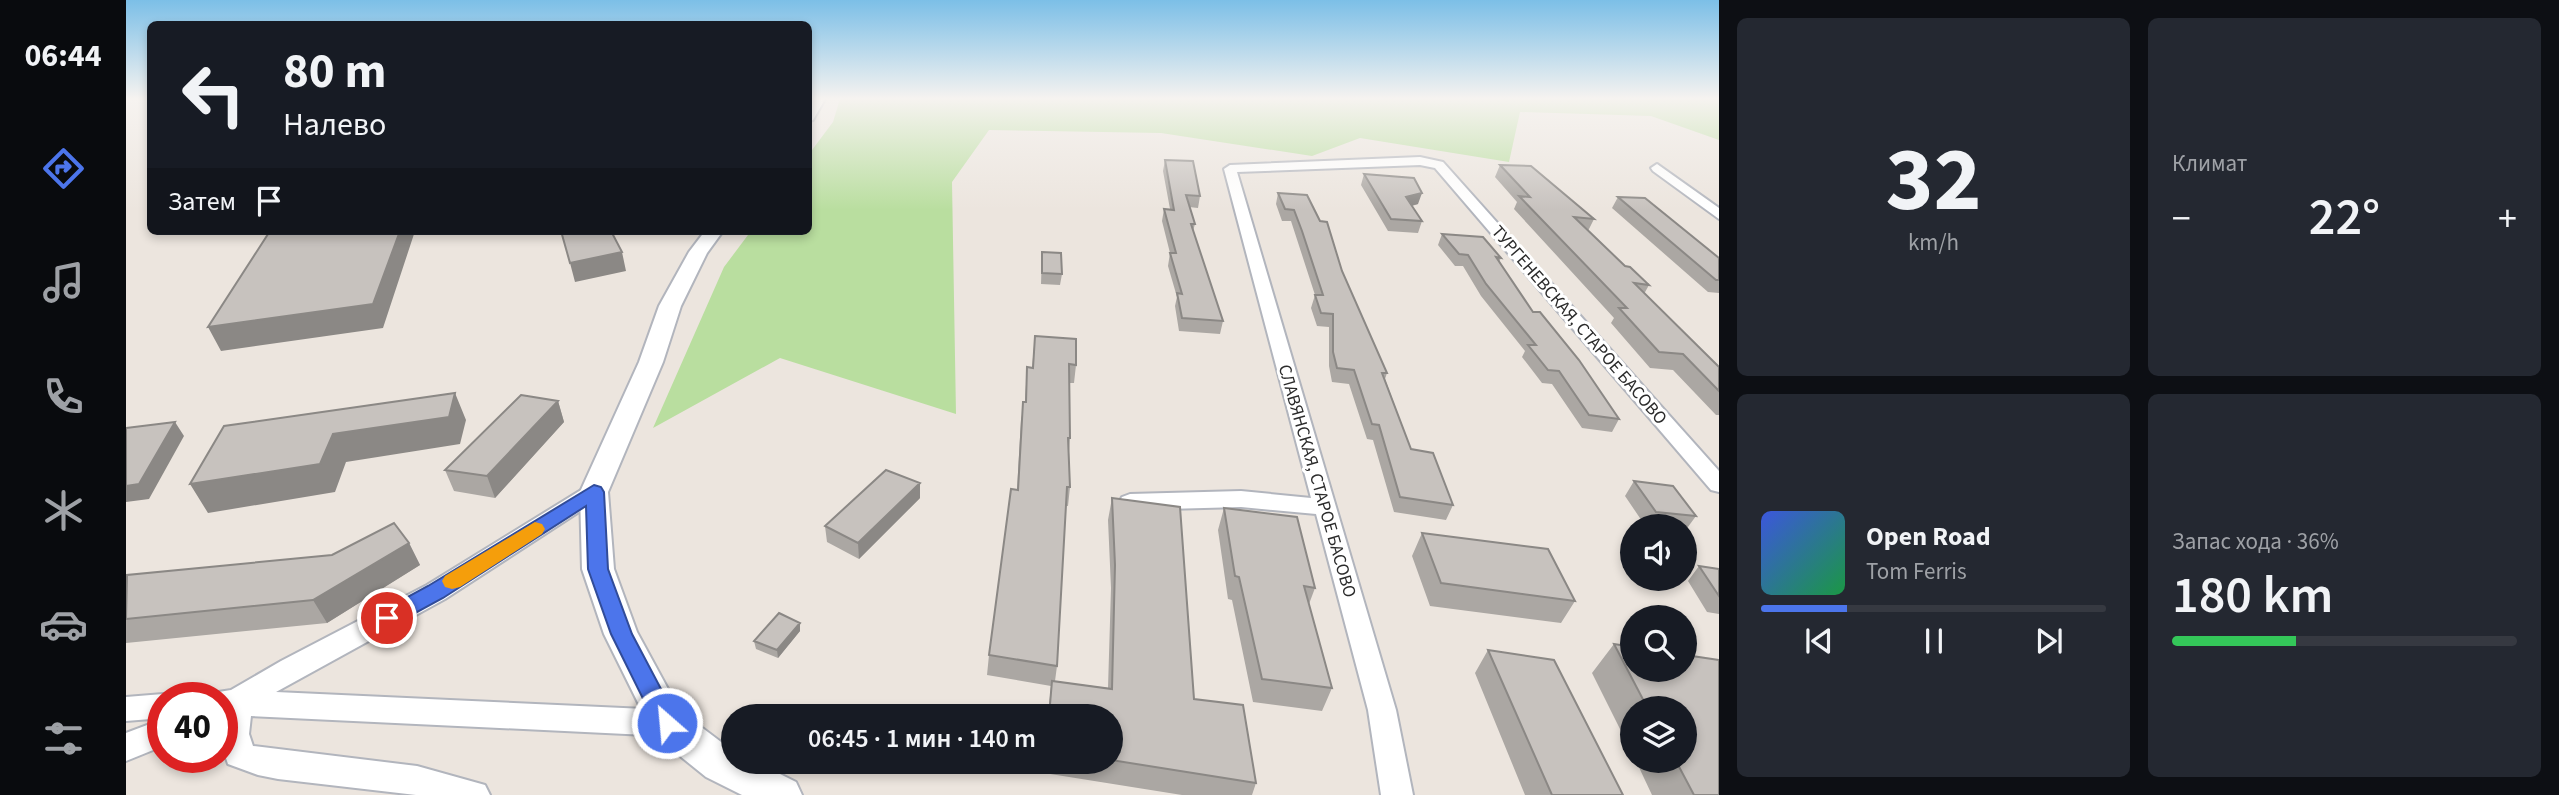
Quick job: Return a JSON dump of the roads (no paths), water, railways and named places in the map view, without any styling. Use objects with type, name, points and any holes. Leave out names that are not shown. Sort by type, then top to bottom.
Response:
[{"type":"street","name":"ТУРГЕНЕВСКАЯ, СТАРОЕ БАСОВО","points":[[1230,169],[1420,161],[1439,165],[1714,475]]},
{"type":"street","points":[[1657,168],[1719,215]]},
{"type":"street","name":"СЛАВЯНСКАЯ, СТАРОЕ БАСОВО","points":[[1230,169],[1382,710],[1397,795]]},
{"type":"street","points":[[711,235],[698,252],[670,306],[651,362],[594,492],[598,569],[621,634],[667,723],[720,764],[782,795]]},
{"type":"street","points":[[238,698],[436,592],[594,492]]},
{"type":"street","points":[[1130,502],[1241,499],[1325,507]]},
{"type":"street","points":[[238,704],[667,723]]},
{"type":"street","points":[[126,709],[147,707]]},
{"type":"street","points":[[126,747],[147,738]]},
{"type":"street","points":[[238,751],[259,763],[411,780],[474,795]]}]
